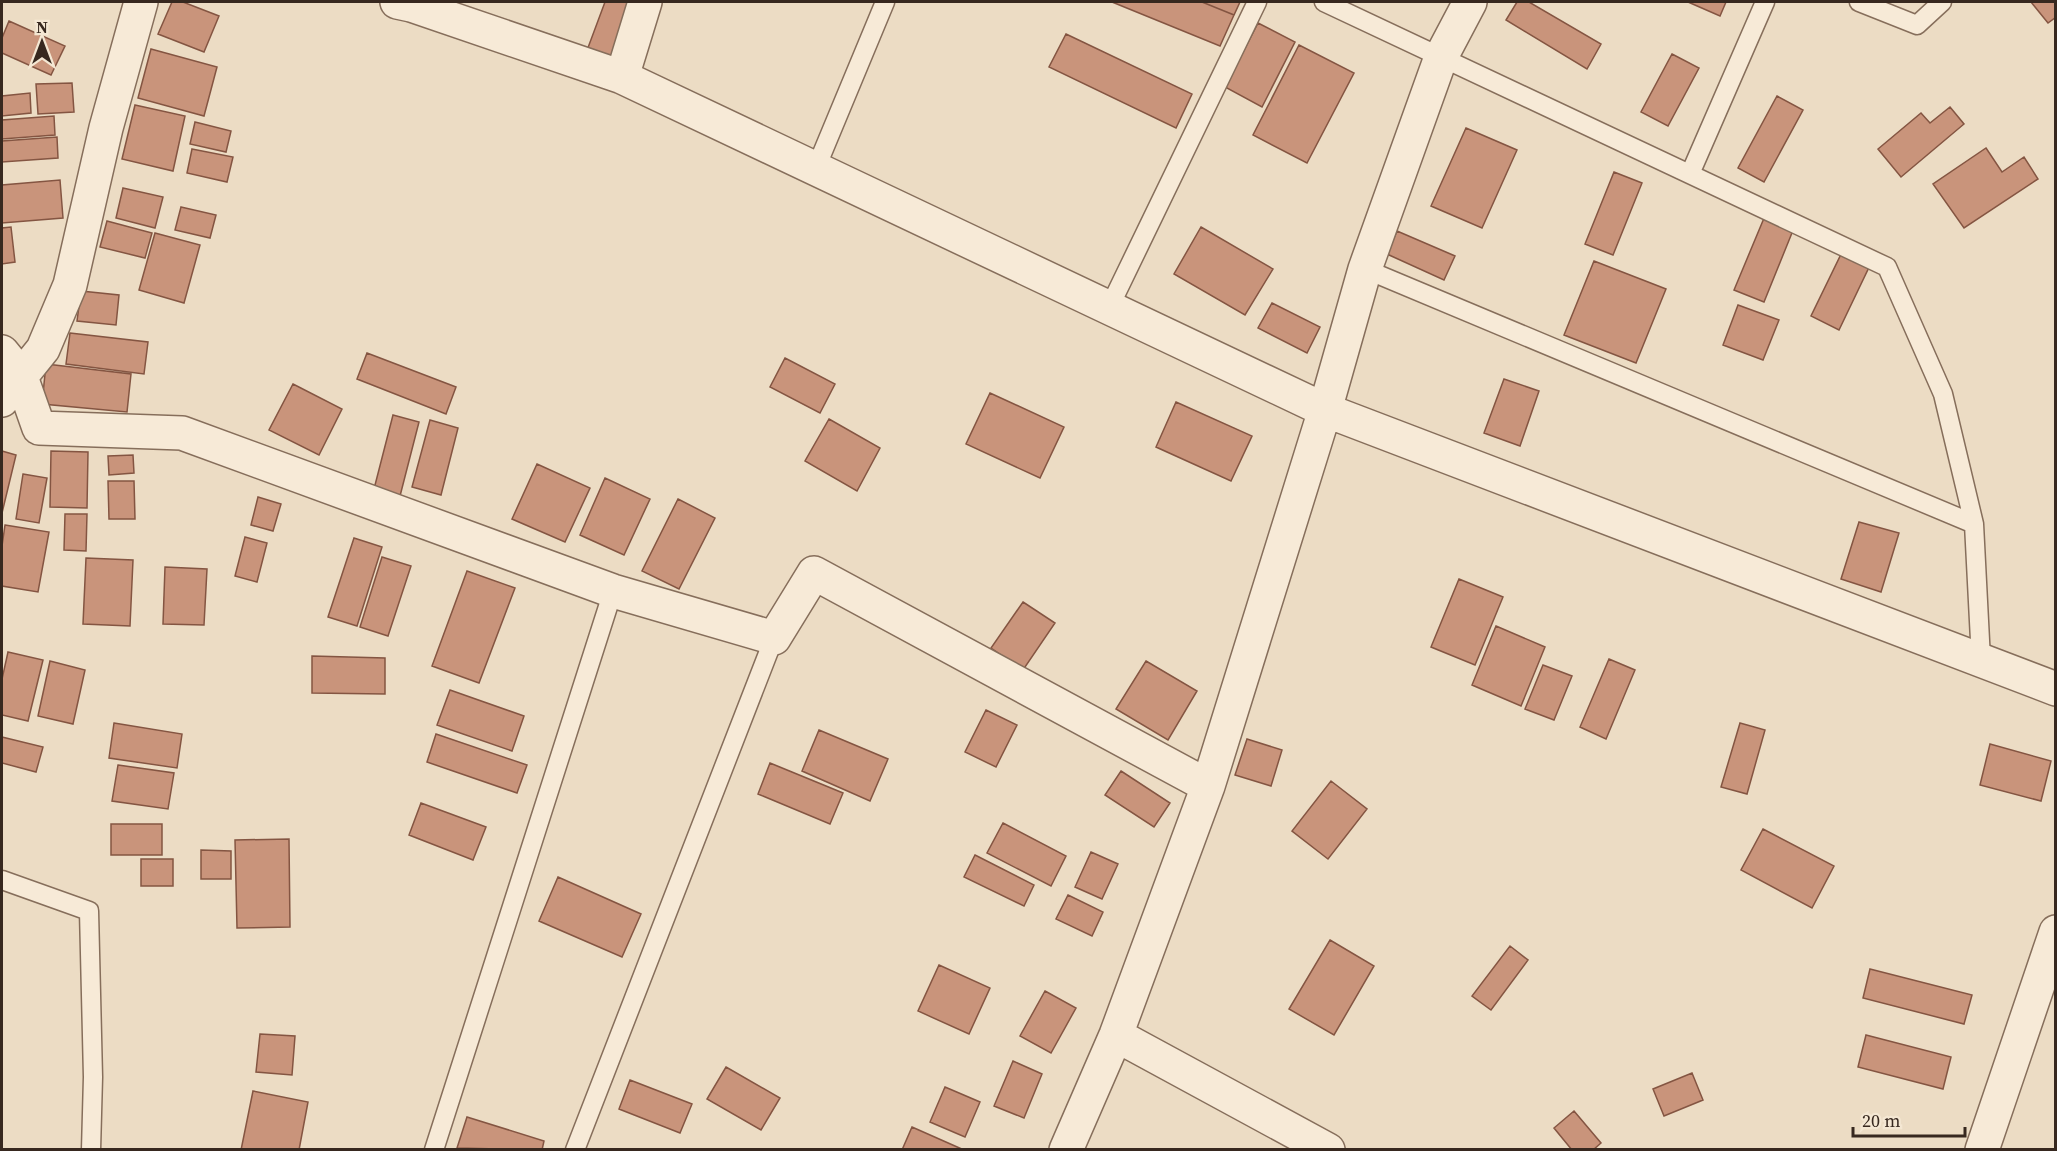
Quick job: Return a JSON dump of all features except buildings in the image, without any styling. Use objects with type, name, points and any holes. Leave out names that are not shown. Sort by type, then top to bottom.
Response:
[{"type":"street","points":[[11,363],[42,349],[69,285],[106,128],[141,2]]},
{"type":"street","points":[[622,77],[645,2]]},
{"type":"street","points":[[1066,1149],[1116,1035],[1208,786],[1325,410],[1365,269],[1441,57],[1470,2]]},
{"type":"street","points":[[407,3],[622,77],[1325,410],[2055,688]]},
{"type":"street","points":[[2,400],[11,363]]},
{"type":"street","points":[[11,363],[39,428],[182,433],[613,591],[774,638],[814,573],[1208,786]]},
{"type":"street","points":[[1983,1149],[2055,932]]},
{"type":"street","points":[[1116,1035],[1328,1149]]},
{"type":"lane","points":[[816,168],[885,2]]},
{"type":"lane","points":[[1109,308],[1257,2]]},
{"type":"lane","points":[[1324,2],[1887,267],[1943,394],[1974,524],[1981,660]]},
{"type":"lane","points":[[1690,174],[1765,2]]},
{"type":"lane","points":[[1859,2],[1917,25],[1942,2]]},
{"type":"lane","points":[[1365,269],[1974,524]]},
{"type":"lane","points":[[435,1149],[613,591]]},
{"type":"lane","points":[[575,1149],[774,638]]},
{"type":"lane","points":[[2,880],[89,911],[93,1077],[91,1149]]}]
